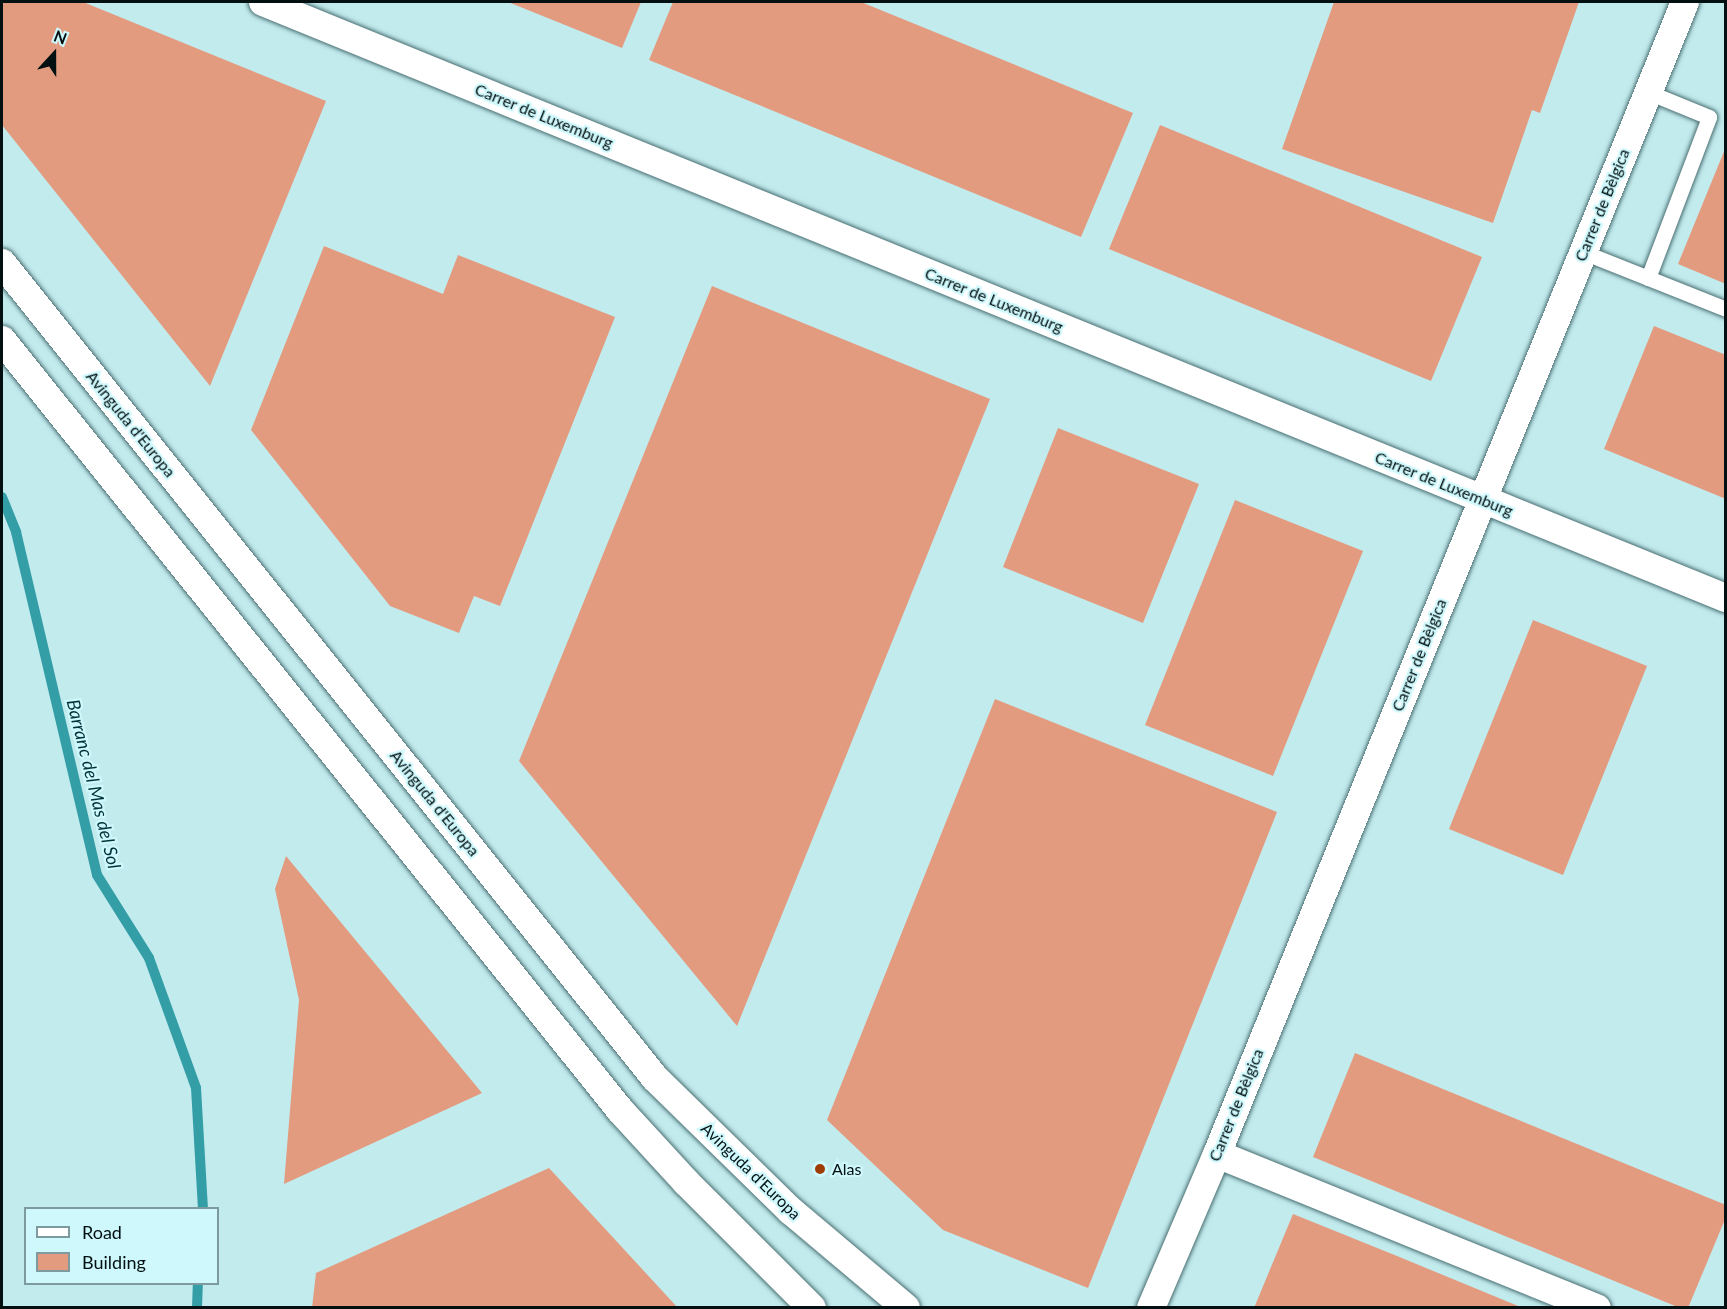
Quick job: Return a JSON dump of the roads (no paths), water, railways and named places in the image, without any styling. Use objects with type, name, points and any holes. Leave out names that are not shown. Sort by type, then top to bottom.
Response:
[{"type":"street","name":"Carrer de Luxemburg","points":[[262,2],[1725,598]]},
{"type":"street","name":"Carrer de Bèlgica","points":[[1151,1308],[1217,1154],[1685,2]]},
{"type":"street","name":"Avinguda d'Europa","points":[[2,263],[655,1077],[791,1211],[906,1308]]},
{"type":"street","points":[[2,340],[620,1110],[686,1182],[812,1308]]},
{"type":"street","points":[[1217,1154],[1597,1308]]},
{"type":"lane","points":[[1648,92],[1709,117],[1648,278]]},
{"type":"lane","points":[[1583,252],[1725,309]]},
{"type":"waterway","name":"Barranc del Mas del Sol","points":[[2,497],[16,532],[97,875],[149,958],[196,1088],[203,1207]]},
{"type":"waterway","name":"Barranc del Mas del Sol","points":[[197,1308],[198,1285]]},
{"type":"place","name":"Alas","points":[[820,1169]]}]
